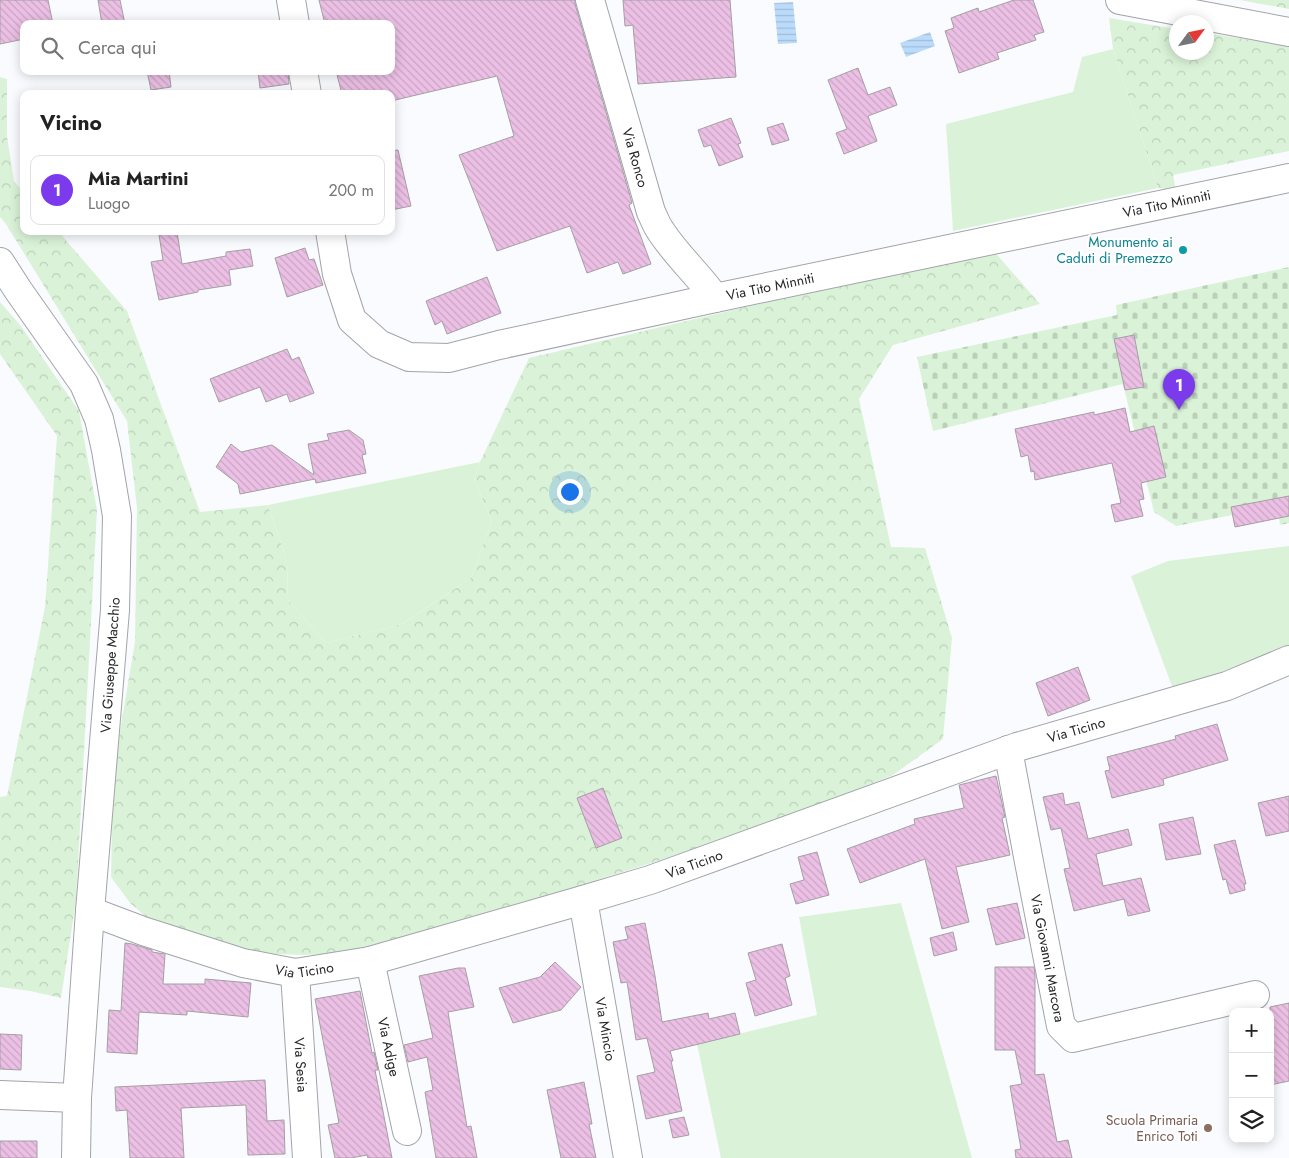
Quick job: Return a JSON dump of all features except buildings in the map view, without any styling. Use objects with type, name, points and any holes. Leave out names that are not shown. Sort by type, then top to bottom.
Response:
[{"type":"street","points":[[291,0],[294,20]]},
{"type":"street","name":"Via Ronco","points":[[590,0],[650,212],[660,230],[715,298]]},
{"type":"street","points":[[1120,0],[1289,32]]},
{"type":"street","points":[[304,75],[305,90]]},
{"type":"street","name":"Via Tito Minniti","points":[[331,235],[337,274],[352,320],[379,344],[409,357],[449,358],[508,343],[715,298],[1289,178]]},
{"type":"street","name":"Via Giuseppe Macchio","points":[[0,262],[84,384],[99,419],[117,516],[115,610],[90,911],[77,1098],[76,1158]]},
{"type":"street","name":"Via Ticino","points":[[90,911],[143,931],[244,963],[295,974],[370,961],[650,880],[1008,750],[1228,686],[1289,660]]},
{"type":"street","name":"Via Giovanni Marcora","points":[[1008,750],[1061,1026],[1073,1038],[1255,995]]},
{"type":"street","name":"Via Mincio","points":[[584,900],[628,1158]]},
{"type":"street","name":"Via Adige","points":[[370,961],[407,1131]]},
{"type":"street","name":"Via Sesia","points":[[295,974],[307,1158]]},
{"type":"street","points":[[0,1095],[77,1098]]},
{"type":"green space","points":[[1240,0],[1289,0],[1289,9]]},
{"type":"green space","points":[[1109,18],[1169,28],[1169,60],[1214,60],[1214,34],[1289,46],[1289,151],[1173,175],[1176,190],[1158,188],[1113,49]]},
{"type":"green space","points":[[1113,49],[1158,188],[953,231],[946,124],[1073,92],[1082,57]]},
{"type":"green space","points":[[0,77],[7,79],[7,136],[14,181],[20,188],[20,235],[61,235],[127,311],[200,512],[268,505],[287,562],[288,600],[326,643],[402,624],[471,578],[492,521],[474,480],[480,462],[529,358],[992,249],[1040,304],[893,345],[859,399],[891,547],[925,548],[952,638],[943,739],[893,775],[729,839],[603,878],[552,899],[438,931],[341,954],[252,953],[151,921],[130,903],[111,877],[113,772],[135,642],[137,508],[127,421],[0,217]]},
{"type":"green space","points":[[1289,267],[1289,523],[1280,525],[1279,518],[1235,527],[1233,515],[1176,526],[1154,512],[1123,384],[933,431],[917,357],[1117,315],[1116,305]]},
{"type":"green space","points":[[0,302],[21,326],[79,411],[97,510],[76,901],[61,998],[0,987],[0,797],[7,796],[45,607],[57,436],[0,354]]},
{"type":"green space","points":[[480,462],[474,480],[492,521],[471,578],[402,624],[326,643],[288,600],[287,562],[268,505]]},
{"type":"green space","points":[[1289,546],[1289,648],[1173,689],[1131,576],[1168,561]]},
{"type":"green space","points":[[901,903],[972,1158],[721,1158],[697,1044],[817,1015],[799,917]]},
{"type":"water","points":[[793,2],[797,43],[778,44],[774,3]]},
{"type":"water","points":[[930,32],[935,46],[906,57],[900,43]]},
{"type":"place","name":"Monumento ai Caduti di Premezzo","points":[[1183,250]]},
{"type":"place","name":"Mia Martini","points":[[1179,410]]},
{"type":"place","name":"Scuola Primaria Enrico Toti","points":[[1208,1128]]}]
